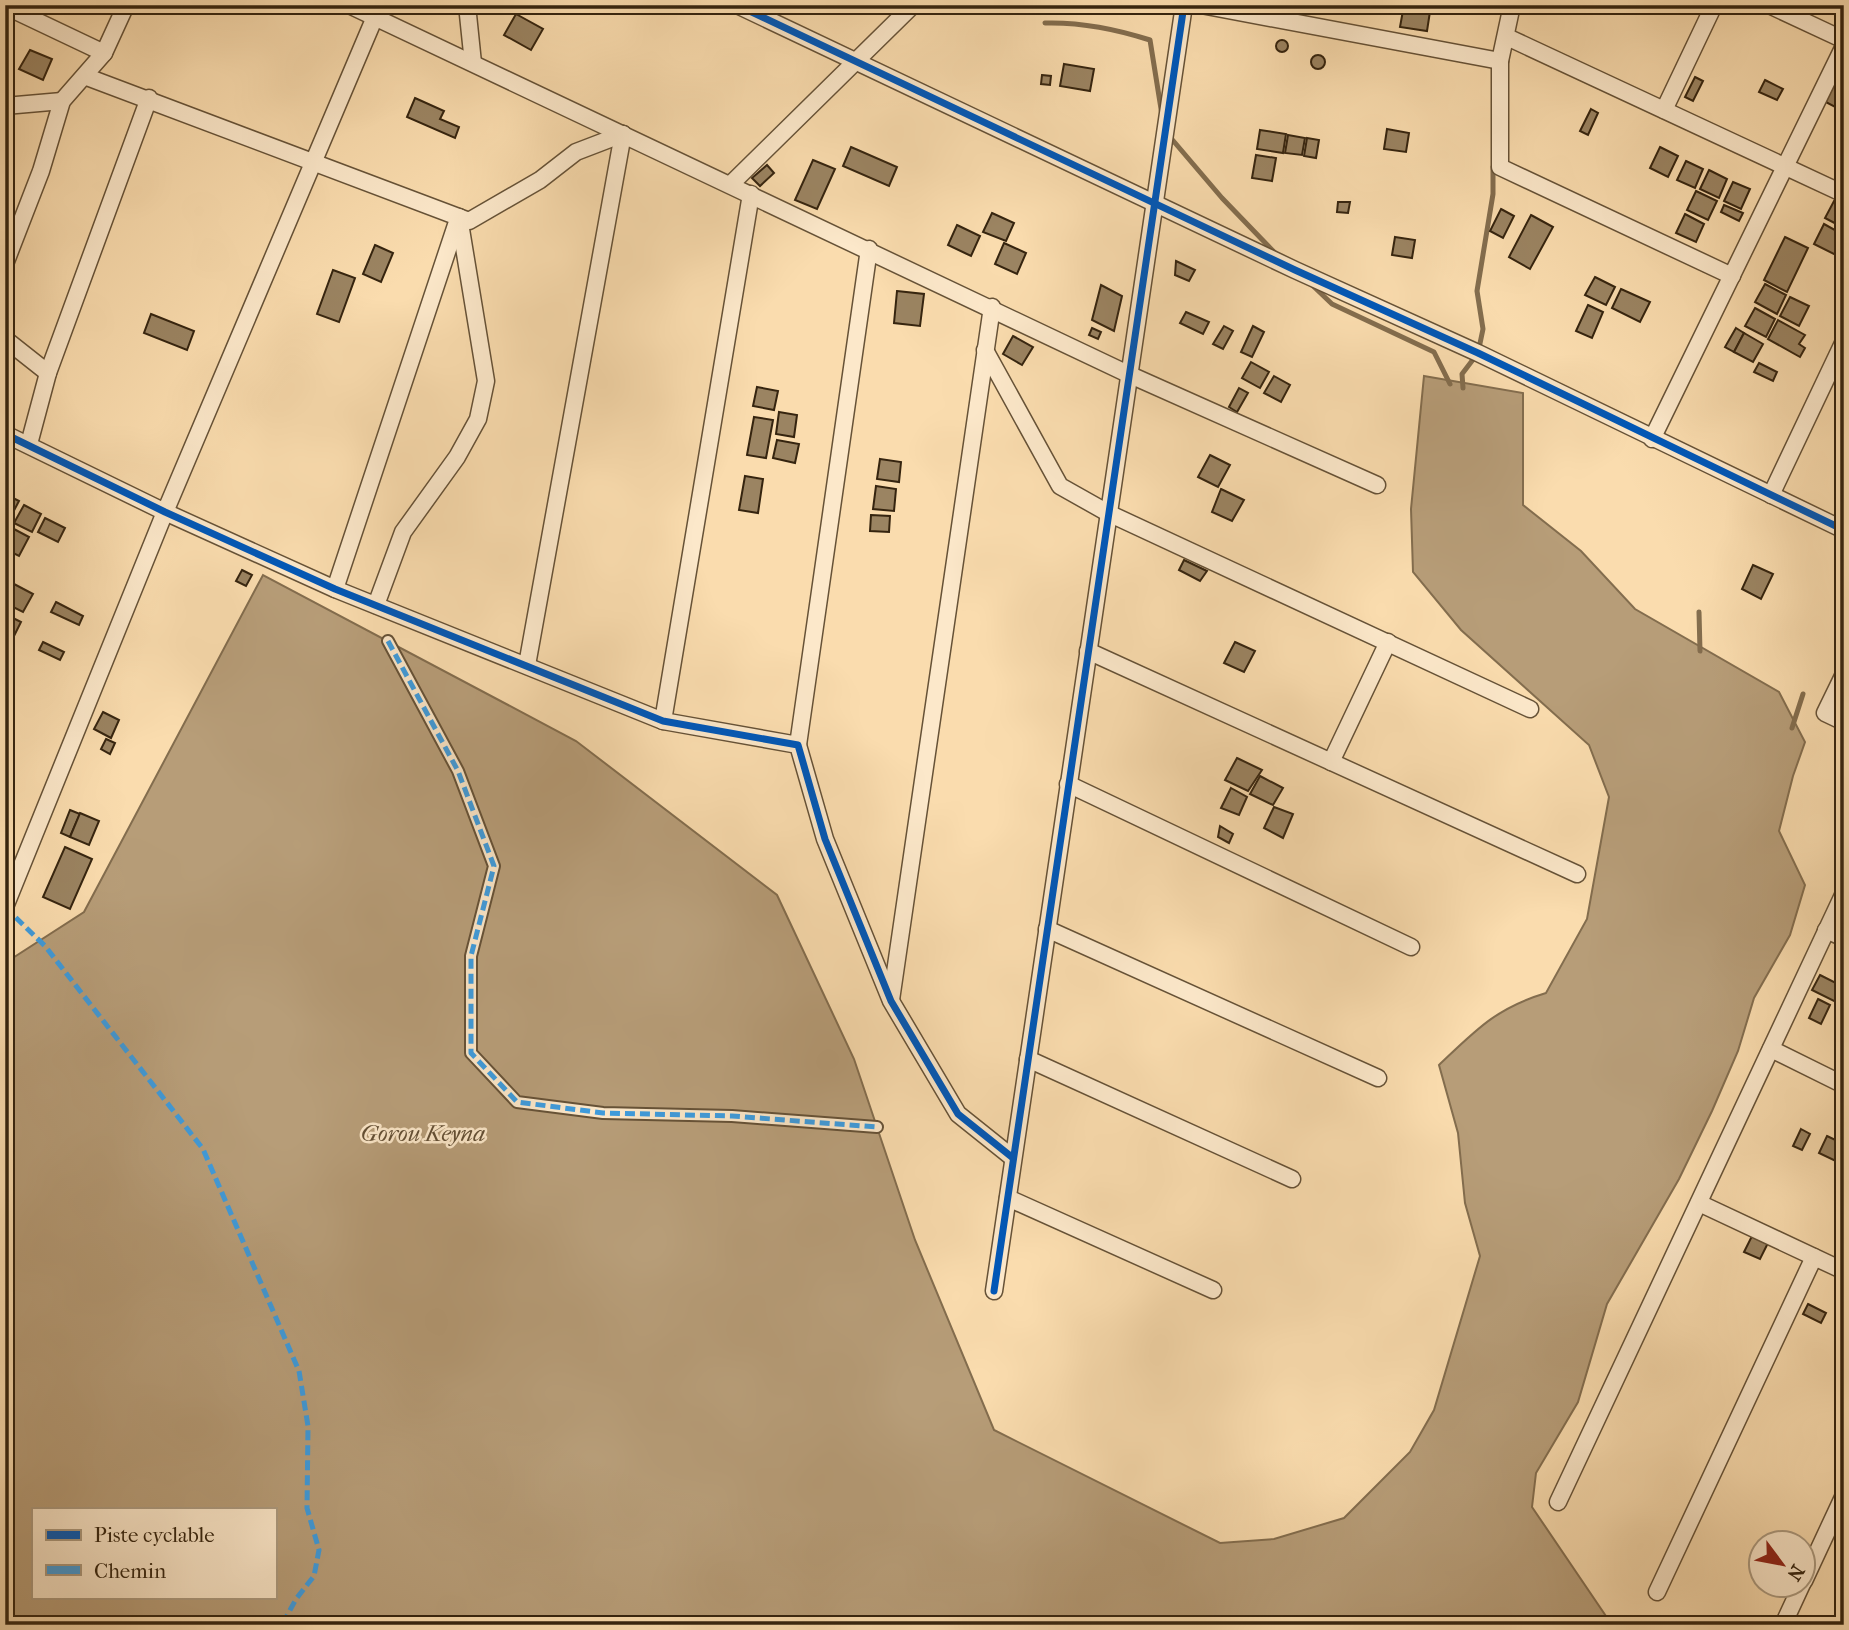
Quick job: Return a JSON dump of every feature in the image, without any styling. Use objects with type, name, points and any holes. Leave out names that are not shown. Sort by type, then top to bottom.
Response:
[{"type":"street","points":[[5,264],[41,171],[62,101],[87,77],[104,53],[126,5]]},
{"type":"street","points":[[349,5],[377,11],[473,64],[992,307],[1128,374],[1377,485]]},
{"type":"street","points":[[467,5],[473,64]]},
{"type":"street","points":[[737,5],[767,12],[858,62],[1478,353],[1844,530]]},
{"type":"street","points":[[731,184],[913,5]]},
{"type":"street","points":[[994,1291],[1184,5]]},
{"type":"street","points":[[1201,5],[1500,61]]},
{"type":"street","points":[[1512,5],[1500,61],[1500,167],[1732,276]]},
{"type":"street","points":[[1664,110],[1714,5]]},
{"type":"street","points":[[1769,5],[1844,40]]},
{"type":"street","points":[[5,6],[104,53]]},
{"type":"street","points":[[5,907],[165,512],[377,11]]},
{"type":"street","points":[[1507,37],[1844,194]]},
{"type":"street","points":[[1652,439],[1844,46]]},
{"type":"street","points":[[87,77],[149,98],[469,221],[540,180],[576,152],[624,134]]},
{"type":"street","points":[[29,444],[48,373],[149,98]]},
{"type":"street","points":[[5,106],[62,101]]},
{"type":"street","points":[[527,665],[624,134]]},
{"type":"street","points":[[663,721],[751,194]]},
{"type":"street","points":[[335,589],[459,217]]},
{"type":"street","points":[[376,605],[403,532],[457,457],[478,419],[486,381],[459,217]]},
{"type":"street","points":[[869,249],[798,744],[825,839],[891,1001],[958,1114],[1013,1158]]},
{"type":"street","points":[[891,1001],[992,307]]},
{"type":"street","points":[[5,339],[48,373]]},
{"type":"street","points":[[1771,495],[1844,341]]},
{"type":"street","points":[[985,351],[1060,486],[1108,513],[1530,709]]},
{"type":"street","points":[[5,434],[165,512],[335,589],[663,721],[798,744]]},
{"type":"street","points":[[388,641],[458,771],[494,866],[471,956],[471,1053],[517,1102],[603,1112],[732,1115],[877,1127]]},
{"type":"street","points":[[1331,762],[1388,642]]},
{"type":"street","points":[[1088,650],[1577,874]]},
{"type":"street","points":[[1844,674],[1825,713],[1844,722]]},
{"type":"street","points":[[1068,784],[1411,947]]},
{"type":"street","points":[[1558,1502],[1844,893]]},
{"type":"street","points":[[1047,929],[1378,1078]]},
{"type":"street","points":[[1826,930],[1844,938]]},
{"type":"street","points":[[1771,1049],[1844,1085]]},
{"type":"street","points":[[1028,1059],[1292,1178]]},
{"type":"street","points":[[1008,1198],[1213,1290]]},
{"type":"street","points":[[1699,1203],[1844,1271]]},
{"type":"street","points":[[1657,1592],[1814,1257]]},
{"type":"street","points":[[1818,1551],[1844,1495]]},
{"type":"street","points":[[1783,1625],[1796,1598]]},
{"type":"water","name":"Gorou Keyna","points":[[1424,376],[1523,393],[1523,505],[1581,551],[1635,609],[1779,692],[1805,742],[1779,831],[1805,885],[1790,935],[1754,998],[1738,1051],[1679,1179],[1607,1304],[1578,1402],[1536,1473],[1532,1507],[1612,1625],[5,1625],[5,963],[84,912],[263,575],[576,741],[777,895],[854,1059],[915,1240],[994,1430],[1220,1543],[1274,1539],[1344,1518],[1410,1452],[1434,1410],[1480,1256],[1465,1203],[1458,1133],[1439,1065],[1488,1021],[1513,1006],[1546,993],[1587,919],[1609,797],[1589,745],[1461,630],[1413,572],[1411,509]]},
{"type":"building","points":[[490,5],[506,5],[503,12]]},
{"type":"building","points":[[1404,5],[1431,5],[1427,31],[1400,27]]},
{"type":"building","points":[[516,14],[543,29],[531,50],[504,35]]},
{"type":"building","points":[[1282,40],[1288,46],[1282,52],[1276,46]]},
{"type":"building","points":[[30,50],[52,59],[43,80],[19,69]]},
{"type":"building","points":[[1318,55],[1323,57],[1323,67],[1318,69],[1313,67],[1311,62],[1313,57]]},
{"type":"building","points":[[1064,64],[1094,69],[1090,91],[1060,86]]},
{"type":"building","points":[[1042,75],[1051,76],[1050,85],[1041,84]]},
{"type":"building","points":[[1695,77],[1703,81],[1693,101],[1685,97]]},
{"type":"building","points":[[1831,78],[1844,84],[1844,100],[1839,109],[1820,99]]},
{"type":"building","points":[[1765,80],[1783,89],[1777,100],[1759,92]]},
{"type":"building","points":[[415,98],[444,111],[440,119],[459,127],[455,138],[407,117]]},
{"type":"building","points":[[1591,109],[1598,113],[1588,135],[1580,131]]},
{"type":"building","points":[[1387,129],[1409,133],[1406,152],[1384,149]]},
{"type":"building","points":[[1260,130],[1286,134],[1283,153],[1257,149]]},
{"type":"building","points":[[1288,135],[1305,138],[1302,155],[1285,153]]},
{"type":"building","points":[[1307,138],[1319,140],[1316,158],[1304,156]]},
{"type":"building","points":[[851,147],[897,167],[889,186],[843,166]]},
{"type":"building","points":[[1660,147],[1678,156],[1668,177],[1650,168]]},
{"type":"building","points":[[1256,155],[1276,158],[1272,181],[1252,178]]},
{"type":"building","points":[[813,160],[835,169],[817,209],[795,200]]},
{"type":"building","points":[[1686,161],[1703,169],[1695,188],[1677,180]]},
{"type":"building","points":[[767,165],[774,173],[760,186],[752,178]]},
{"type":"building","points":[[1709,170],[1727,179],[1719,198],[1700,189]]},
{"type":"building","points":[[1733,182],[1750,189],[1741,209],[1724,201]]},
{"type":"building","points":[[1696,191],[1717,201],[1708,220],[1687,210]]},
{"type":"building","points":[[1834,201],[1844,206],[1844,228],[1825,218]]},
{"type":"building","points":[[1338,202],[1350,202],[1348,213],[1337,212]]},
{"type":"building","points":[[1724,205],[1743,213],[1739,221],[1721,212]]},
{"type":"building","points":[[1501,209],[1514,216],[1503,238],[1490,231]]},
{"type":"building","points":[[992,213],[1014,223],[1006,241],[983,232]]},
{"type":"building","points":[[1685,214],[1704,224],[1696,242],[1676,233]]},
{"type":"building","points":[[1531,215],[1553,227],[1530,269],[1509,257]]},
{"type":"building","points":[[1824,224],[1844,235],[1844,259],[1814,244]]},
{"type":"building","points":[[957,225],[980,236],[971,256],[948,245]]},
{"type":"building","points":[[1395,237],[1415,240],[1412,258],[1392,255]]},
{"type":"building","points":[[1785,237],[1808,248],[1787,292],[1764,280]]},
{"type":"building","points":[[1004,243],[1026,253],[1017,274],[995,264]]},
{"type":"building","points":[[375,245],[393,253],[381,282],[363,274]]},
{"type":"building","points":[[1176,261],[1195,270],[1189,281],[1175,275]]},
{"type":"building","points":[[333,270],[355,278],[339,322],[317,314]]},
{"type":"building","points":[[1595,277],[1615,287],[1606,305],[1585,295]]},
{"type":"building","points":[[1765,284],[1786,295],[1777,314],[1755,302]]},
{"type":"building","points":[[1101,285],[1122,296],[1114,331],[1092,320]]},
{"type":"building","points":[[1621,289],[1650,302],[1640,322],[1612,308]]},
{"type":"building","points":[[897,291],[924,294],[920,326],[894,323]]},
{"type":"building","points":[[1790,297],[1809,306],[1799,326],[1780,316]]},
{"type":"building","points":[[1588,305],[1603,312],[1592,338],[1576,331]]},
{"type":"building","points":[[1755,308],[1775,319],[1766,337],[1745,326]]},
{"type":"building","points":[[1186,312],[1209,322],[1203,334],[1180,323]]},
{"type":"building","points":[[151,314],[194,331],[187,350],[144,333]]},
{"type":"building","points":[[1778,320],[1805,335],[1799,344],[1805,348],[1800,357],[1768,339]]},
{"type":"building","points":[[1224,326],[1233,331],[1223,349],[1213,344]]},
{"type":"building","points":[[1253,326],[1264,332],[1252,357],[1241,352]]},
{"type":"building","points":[[1092,328],[1101,332],[1098,339],[1089,335]]},
{"type":"building","points":[[1736,328],[1744,333],[1734,352],[1725,347]]},
{"type":"building","points":[[1744,333],[1763,344],[1753,362],[1734,352]]},
{"type":"building","points":[[1013,336],[1033,347],[1022,365],[1003,354]]},
{"type":"building","points":[[1251,362],[1269,372],[1260,388],[1242,378]]},
{"type":"building","points":[[1759,363],[1777,372],[1773,381],[1754,372]]},
{"type":"building","points":[[1274,376],[1290,385],[1281,402],[1264,393]]},
{"type":"building","points":[[757,387],[778,391],[774,410],[753,406]]},
{"type":"building","points":[[1239,388],[1248,393],[1237,412],[1229,407]]},
{"type":"building","points":[[779,412],[797,415],[794,437],[776,434]]},
{"type":"building","points":[[754,417],[773,420],[766,458],[747,455]]},
{"type":"building","points":[[777,440],[799,444],[795,463],[773,458]]},
{"type":"building","points":[[1210,455],[1230,465],[1218,487],[1198,477]]},
{"type":"building","points":[[880,459],[901,462],[899,482],[877,479]]},
{"type":"building","points":[[745,476],[763,479],[758,513],[739,510]]},
{"type":"building","points":[[876,486],[896,489],[894,511],[873,509]]},
{"type":"building","points":[[1221,489],[1244,500],[1232,521],[1212,512]]},
{"type":"building","points":[[5,494],[19,501],[9,520],[5,519]]},
{"type":"building","points":[[24,505],[41,514],[32,532],[14,523]]},
{"type":"building","points":[[871,515],[890,516],[889,532],[870,531]]},
{"type":"building","points":[[45,518],[65,528],[58,542],[38,532]]},
{"type":"building","points":[[12,528],[29,537],[19,556],[5,549],[5,541]]},
{"type":"building","points":[[1184,560],[1207,571],[1200,581],[1179,570]]},
{"type":"building","points":[[1753,565],[1773,574],[1761,599],[1742,589]]},
{"type":"building","points":[[242,570],[252,575],[246,586],[236,581]]},
{"type":"building","points":[[14,584],[33,594],[23,612],[5,603]]},
{"type":"building","points":[[56,602],[83,616],[79,625],[51,612]]},
{"type":"building","points":[[5,614],[21,622],[11,642],[5,638]]},
{"type":"building","points":[[43,642],[64,652],[60,660],[39,650]]},
{"type":"building","points":[[1235,642],[1255,651],[1244,672],[1224,663]]},
{"type":"building","points":[[103,712],[119,720],[111,738],[94,729]]},
{"type":"building","points":[[106,739],[115,743],[110,754],[101,749]]},
{"type":"building","points":[[1237,758],[1262,770],[1248,791],[1225,780]]},
{"type":"building","points":[[1260,776],[1283,788],[1273,805],[1250,794]]},
{"type":"building","points":[[1231,788],[1247,797],[1239,815],[1221,808]]},
{"type":"building","points":[[1274,807],[1293,814],[1283,838],[1264,828]]},
{"type":"building","points":[[70,810],[80,814],[70,837],[61,833]]},
{"type":"building","points":[[80,813],[99,821],[89,845],[70,837]]},
{"type":"building","points":[[1220,826],[1233,834],[1229,843],[1218,837]]},
{"type":"building","points":[[65,847],[92,859],[70,909],[43,897]]},
{"type":"building","points":[[1820,975],[1844,987],[1844,1006],[1812,990]]},
{"type":"building","points":[[1818,999],[1830,1005],[1821,1024],[1809,1018]]},
{"type":"building","points":[[1801,1129],[1810,1134],[1802,1150],[1793,1146]]},
{"type":"building","points":[[1827,1136],[1844,1144],[1840,1163],[1819,1153]]},
{"type":"building","points":[[1752,1236],[1768,1243],[1760,1259],[1744,1252]]},
{"type":"building","points":[[1808,1304],[1826,1313],[1821,1323],[1803,1314]]},
{"type":"waterway","points":[[1045,23],[1098,27],[1150,40],[1162,115]]},
{"type":"waterway","points":[[1170,137],[1222,198],[1276,254]]},
{"type":"waterway","points":[[1463,388],[1462,374],[1478,353],[1483,329],[1477,291],[1493,194],[1493,167]]},
{"type":"waterway","points":[[1310,283],[1332,304],[1434,352],[1450,384]]},
{"type":"waterway","points":[[1699,612],[1700,651]]},
{"type":"waterway","points":[[1792,728],[1803,694]]},
{"type":"marked path","points":[[388,641],[458,771],[494,866],[471,956],[471,1053],[517,1102],[603,1113],[732,1116],[877,1127]]},
{"type":"marked path","points":[[5,907],[45,946],[203,1149],[299,1371],[308,1426],[307,1508],[319,1550],[314,1576],[296,1599],[282,1625]]},
{"type":"cycle path","points":[[737,5],[1295,270],[1478,353],[1844,530]]},
{"type":"cycle path","points":[[994,1291],[1184,5]]},
{"type":"cycle path","points":[[5,434],[165,512],[335,589],[663,721],[798,745],[825,839],[891,1001],[958,1114],[1013,1158]]}]
